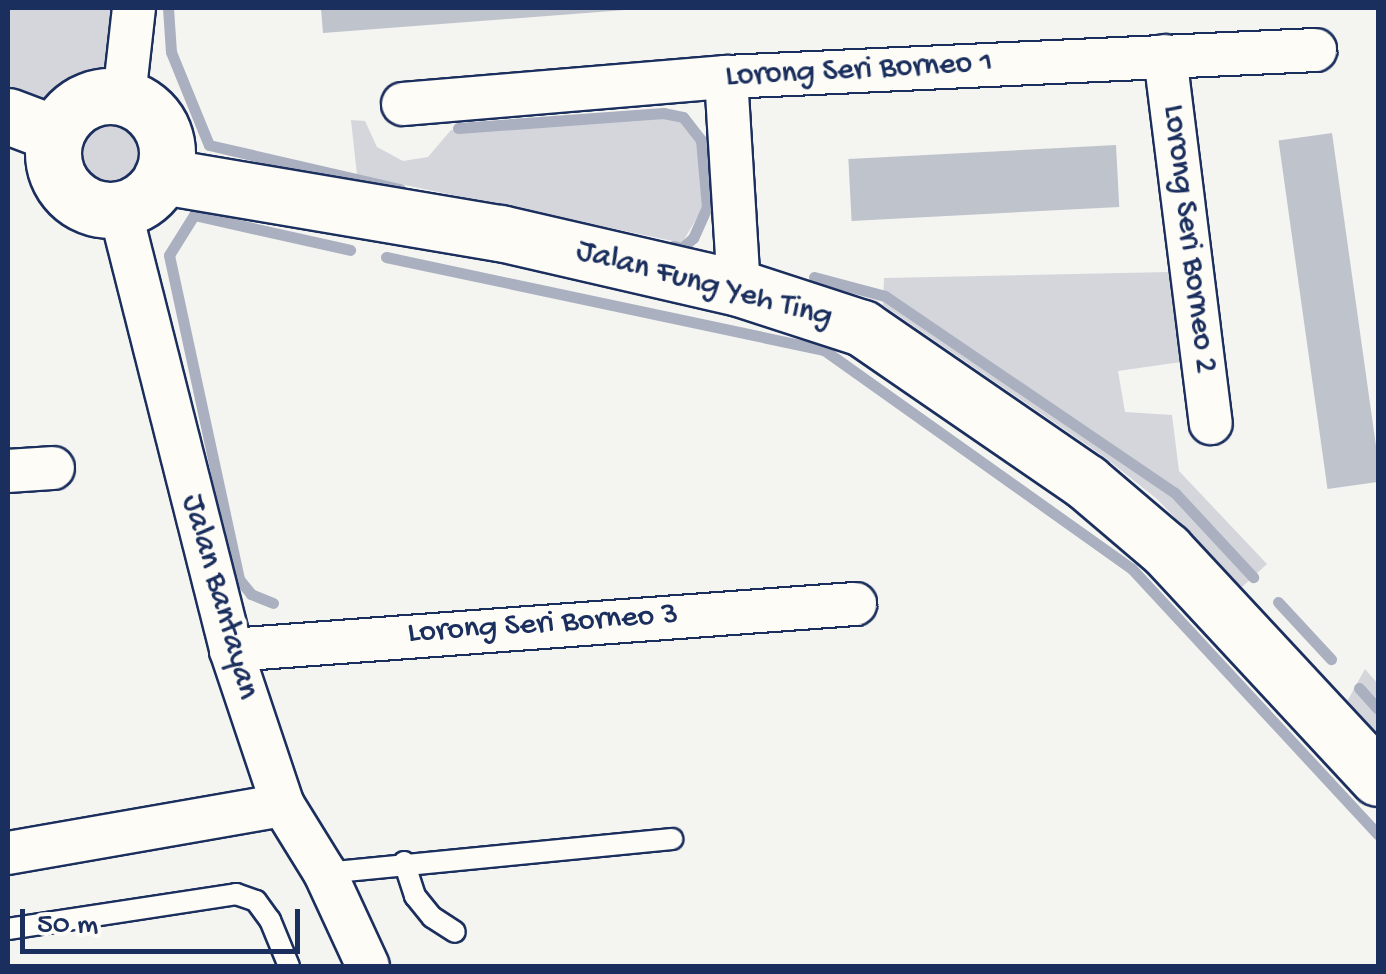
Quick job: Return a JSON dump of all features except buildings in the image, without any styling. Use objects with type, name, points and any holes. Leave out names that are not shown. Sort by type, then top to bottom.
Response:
[{"type":"street","points":[[124,98],[134,8]]},
{"type":"street","name":"Lorong Seri Borneo 1","points":[[403,104],[726,76],[1315,50]]},
{"type":"street","name":"Lorong Seri Borneo 2","points":[[1166,56],[1211,423]]},
{"type":"street","points":[[726,76],[739,288]]},
{"type":"street","points":[[124,98],[150,113],[163,132],[167,162],[149,196],[120,210],[92,208],[69,194],[32,125],[87,100],[124,98]]},
{"type":"street","name":"Jalan Fung Yeh Ting","points":[[162,176],[500,233],[739,288],[862,328],[1086,482],[1166,550],[1378,778]]},
{"type":"street","name":"Jalan Bantayan","points":[[120,210],[230,650],[282,806],[326,873],[368,966]]},
{"type":"street","points":[[8,471],[53,468]]},
{"type":"street","name":"Lorong Seri Borneo 3","points":[[230,650],[855,604]]},
{"type":"street","points":[[8,853],[282,806]]},
{"type":"lane","points":[[326,873],[404,862],[672,839]]},
{"type":"lane","points":[[404,862],[415,896],[432,917],[455,932]]},
{"type":"lane","points":[[8,930],[236,894],[256,901],[270,920],[289,966]]},
{"type":"shaded area","points":[[8,8],[112,8],[110,54],[101,73],[57,98],[33,101],[8,94]]},
{"type":"shaded area","points":[[101,112],[117,112],[133,119],[144,130],[151,154],[148,170],[139,184],[117,196],[101,196],[85,189],[74,178],[67,162],[67,146],[74,130],[85,119]]},
{"type":"shaded area","points":[[663,117],[679,120],[698,142],[704,206],[682,243],[357,175],[351,120],[365,121],[377,147],[403,161],[428,157],[451,130]]},
{"type":"shaded area","points":[[1169,272],[1188,361],[1118,371],[1125,412],[1172,415],[1179,471],[1267,564],[1242,587],[1157,499],[1103,456],[883,305],[884,278]]},
{"type":"shaded area","points":[[1365,669],[1378,684],[1378,741],[1345,705]]},
{"type":"waterway","points":[[168,8],[171,52],[209,145],[400,189]]},
{"type":"waterway","points":[[458,128],[663,113],[683,117],[701,140],[707,207],[693,238],[682,248],[673,246]]},
{"type":"waterway","points":[[273,603],[251,594],[239,579],[169,255],[194,215],[350,250]]},
{"type":"waterway","points":[[386,257],[824,350],[1132,569],[1378,835]]},
{"type":"waterway","points":[[814,277],[885,296],[1175,493],[1253,577]]},
{"type":"waterway","points":[[1278,602],[1331,659]]},
{"type":"waterway","points":[[1359,688],[1378,709]]}]
